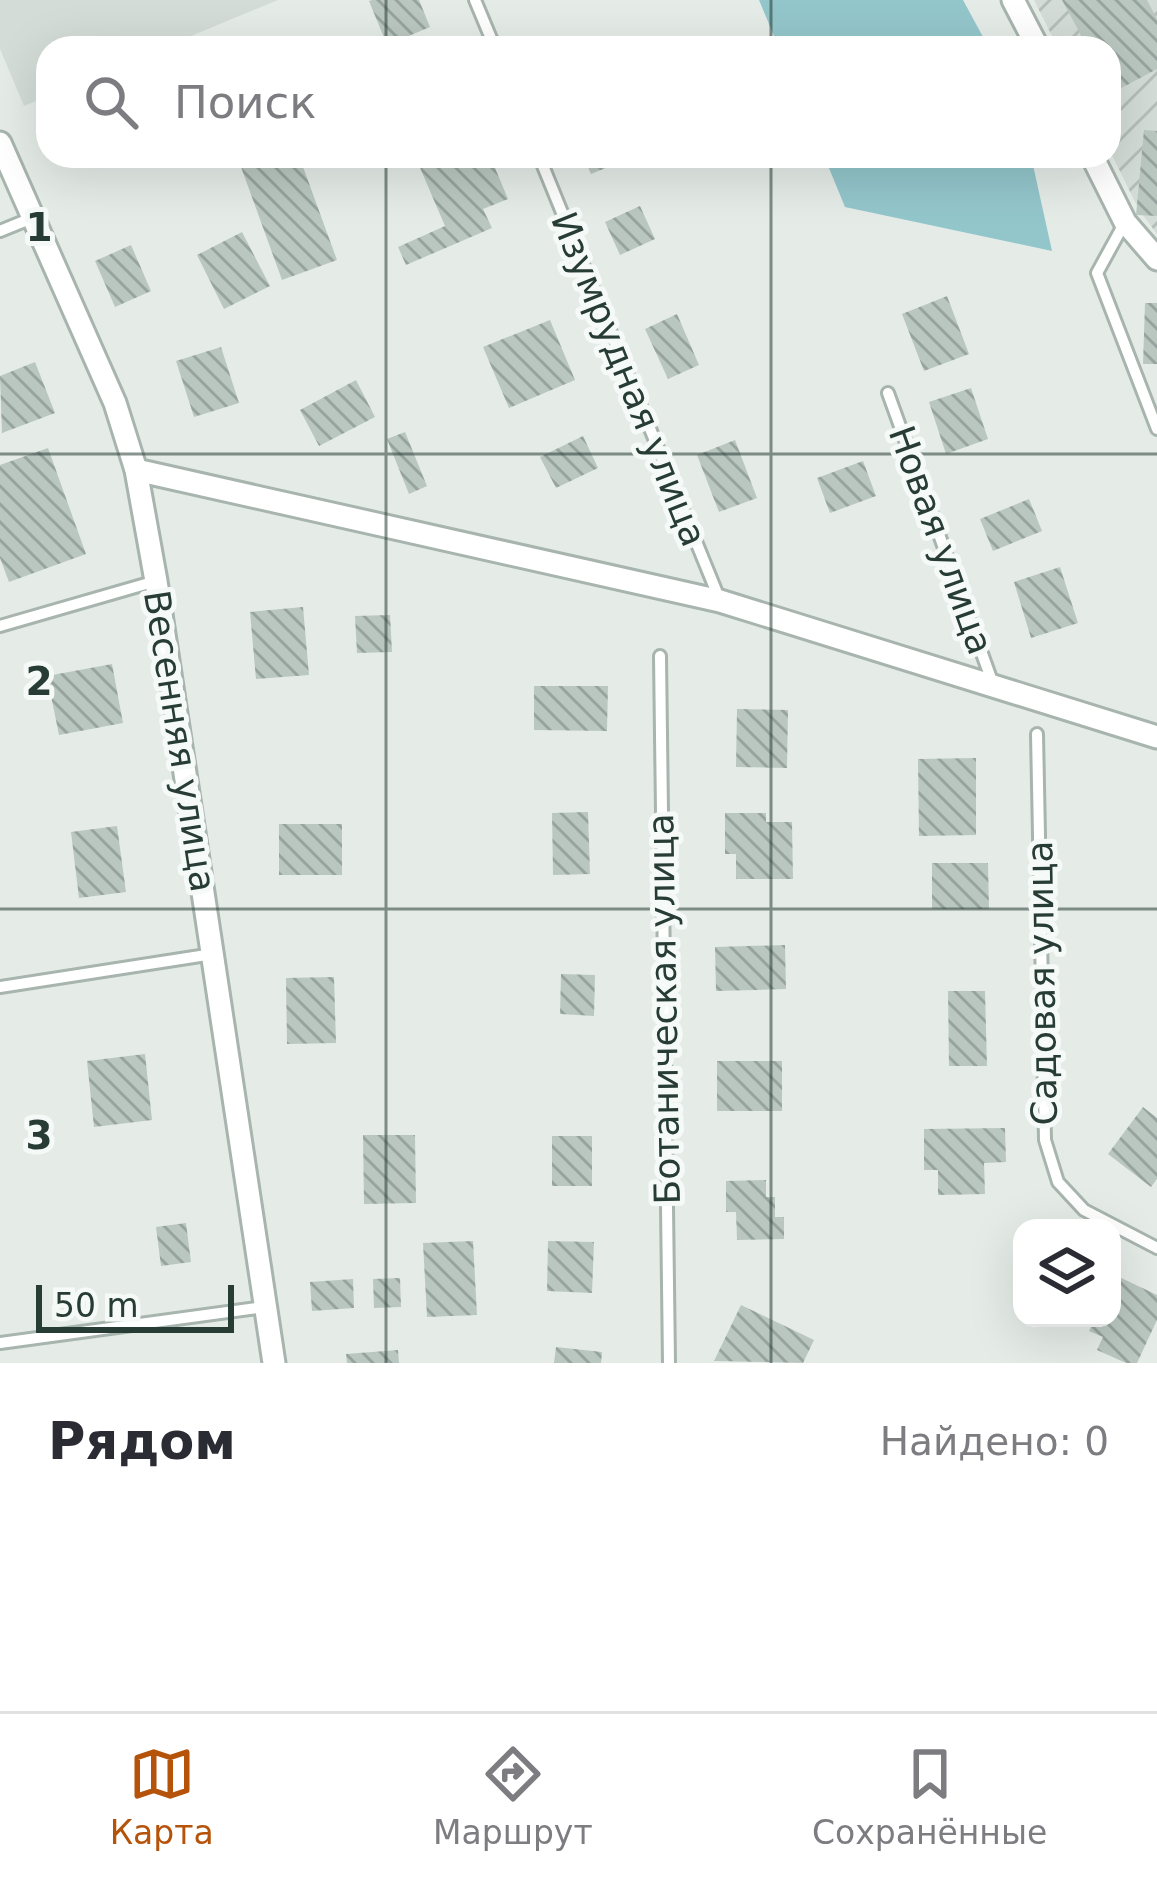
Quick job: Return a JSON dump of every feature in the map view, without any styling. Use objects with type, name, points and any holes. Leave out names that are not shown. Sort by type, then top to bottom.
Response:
[{"type":"street","points":[[1013,0],[1032,36]]},
{"type":"street","name":"Весенняя улица","points":[[0,143],[115,404],[136,470],[274,1363]]},
{"type":"street","points":[[1098,168],[1125,222],[1157,259]]},
{"type":"street","points":[[136,470],[720,601],[1157,737]]},
{"type":"lane","points":[[475,0],[489,36]]},
{"type":"lane","name":"Изумрудная улица","points":[[543,168],[720,601]]},
{"type":"lane","points":[[0,231],[32,218]]},
{"type":"lane","points":[[1125,222],[1097,273],[1157,429]]},
{"type":"lane","name":"Новая улица","points":[[888,393],[994,687]]},
{"type":"lane","points":[[0,626],[156,581]]},
{"type":"lane","name":"Ботаническая улица","points":[[660,656],[669,1363]]},
{"type":"lane","name":"Садовая улица","points":[[1037,734],[1045,1140],[1058,1182],[1084,1210],[1157,1248]]},
{"type":"lane","points":[[0,987],[212,954]]},
{"type":"lane","points":[[0,1343],[266,1307]]},
{"type":"shaded area","points":[[0,0],[278,0],[191,36],[36,36],[36,101],[24,106],[0,49]]},
{"type":"shaded area","points":[[1034,0],[1157,0],[1157,234],[1118,168],[1121,36],[1052,36]]},
{"type":"water","points":[[759,0],[963,0],[982,36],[774,36]]},
{"type":"water","points":[[829,168],[1034,168],[1052,251],[845,207]]},
{"type":"building","points":[[419,0],[430,27],[408,36],[383,36],[369,1]]},
{"type":"building","points":[[1062,0],[1147,0],[1157,19],[1157,69],[1121,88],[1121,36],[1082,36]]},
{"type":"building","points":[[1144,130],[1157,131],[1157,216],[1136,215]]},
{"type":"building","points":[[241,168],[303,168],[337,260],[282,280]]},
{"type":"building","points":[[420,168],[495,168],[508,199],[483,209],[492,228],[406,265],[398,247],[445,226]]},
{"type":"building","points":[[640,206],[655,239],[620,255],[605,222]]},
{"type":"building","points":[[242,232],[270,286],[224,309],[197,255]]},
{"type":"building","points":[[131,245],[151,291],[115,307],[95,261]]},
{"type":"building","points":[[947,296],[969,354],[924,371],[902,314]]},
{"type":"building","points":[[1145,303],[1157,303],[1157,364],[1143,364]]},
{"type":"building","points":[[677,314],[699,365],[668,379],[645,329]]},
{"type":"building","points":[[550,320],[575,380],[509,408],[483,347]]},
{"type":"building","points":[[221,347],[239,403],[194,417],[176,361]]},
{"type":"building","points":[[35,362],[55,413],[2,433],[0,376]]},
{"type":"building","points":[[356,380],[375,417],[319,446],[300,410]]},
{"type":"building","points":[[971,388],[988,439],[946,454],[929,402]]},
{"type":"building","points":[[405,432],[427,486],[409,494],[387,439]]},
{"type":"building","points":[[583,436],[598,468],[556,488],[540,457]]},
{"type":"building","points":[[735,440],[757,498],[719,512],[697,455]]},
{"type":"building","points":[[48,448],[86,554],[9,582],[0,558],[0,465]]},
{"type":"building","points":[[863,461],[876,496],[830,513],[817,478]]},
{"type":"building","points":[[1029,499],[1042,531],[993,551],[980,519]]},
{"type":"building","points":[[1060,567],[1078,623],[1031,638],[1014,582]]},
{"type":"building","points":[[303,607],[309,675],[256,679],[250,612]]},
{"type":"building","points":[[390,615],[392,652],[357,653],[355,616]]},
{"type":"building","points":[[112,664],[123,723],[59,735],[47,676]]},
{"type":"building","points":[[534,686],[608,686],[607,731],[534,730]]},
{"type":"building","points":[[737,709],[788,710],[787,768],[736,767]]},
{"type":"building","points":[[976,758],[976,835],[919,836],[918,759]]},
{"type":"building","points":[[588,812],[590,874],[553,875],[552,813]]},
{"type":"building","points":[[725,813],[766,813],[766,822],[792,822],[793,879],[736,879],[736,854],[725,854]]},
{"type":"building","points":[[279,824],[342,824],[342,875],[279,875]]},
{"type":"building","points":[[117,826],[126,892],[79,898],[71,832]]},
{"type":"building","points":[[932,863],[988,863],[989,909],[932,909]]},
{"type":"building","points":[[785,945],[786,989],[716,991],[715,947]]},
{"type":"building","points":[[561,974],[595,975],[594,1016],[560,1014]]},
{"type":"building","points":[[334,977],[336,1043],[287,1044],[286,978]]},
{"type":"building","points":[[948,991],[985,991],[987,1066],[949,1066]]},
{"type":"building","points":[[145,1054],[152,1120],[94,1127],[87,1061]]},
{"type":"building","points":[[717,1061],[782,1061],[782,1111],[717,1111]]},
{"type":"building","points":[[1143,1107],[1157,1118],[1157,1179],[1151,1187],[1108,1154]]},
{"type":"building","points":[[1005,1128],[1006,1162],[984,1163],[985,1194],[938,1195],[938,1170],[924,1170],[924,1129]]},
{"type":"building","points":[[363,1135],[415,1135],[416,1203],[364,1204]]},
{"type":"building","points":[[552,1136],[592,1136],[592,1186],[552,1186]]},
{"type":"building","points":[[766,1180],[766,1197],[775,1197],[775,1217],[784,1217],[784,1239],[737,1240],[736,1212],[726,1212],[726,1181]]},
{"type":"building","points":[[186,1223],[191,1262],[161,1266],[156,1227]]},
{"type":"building","points":[[473,1241],[477,1315],[427,1317],[423,1243]]},
{"type":"building","points":[[548,1241],[594,1242],[592,1293],[547,1291]]},
{"type":"building","points":[[400,1278],[401,1307],[374,1308],[373,1279]]},
{"type":"building","points":[[1121,1278],[1157,1295],[1157,1320],[1137,1363],[1097,1350],[1103,1337],[1089,1331],[1091,1327],[1121,1327]]},
{"type":"building","points":[[353,1279],[354,1308],[312,1311],[310,1282]]},
{"type":"building","points":[[741,1305],[814,1340],[803,1363],[714,1361]]},
{"type":"building","points":[[556,1347],[602,1352],[601,1363],[554,1363]]},
{"type":"building","points":[[398,1350],[399,1363],[347,1363],[346,1354]]}]
